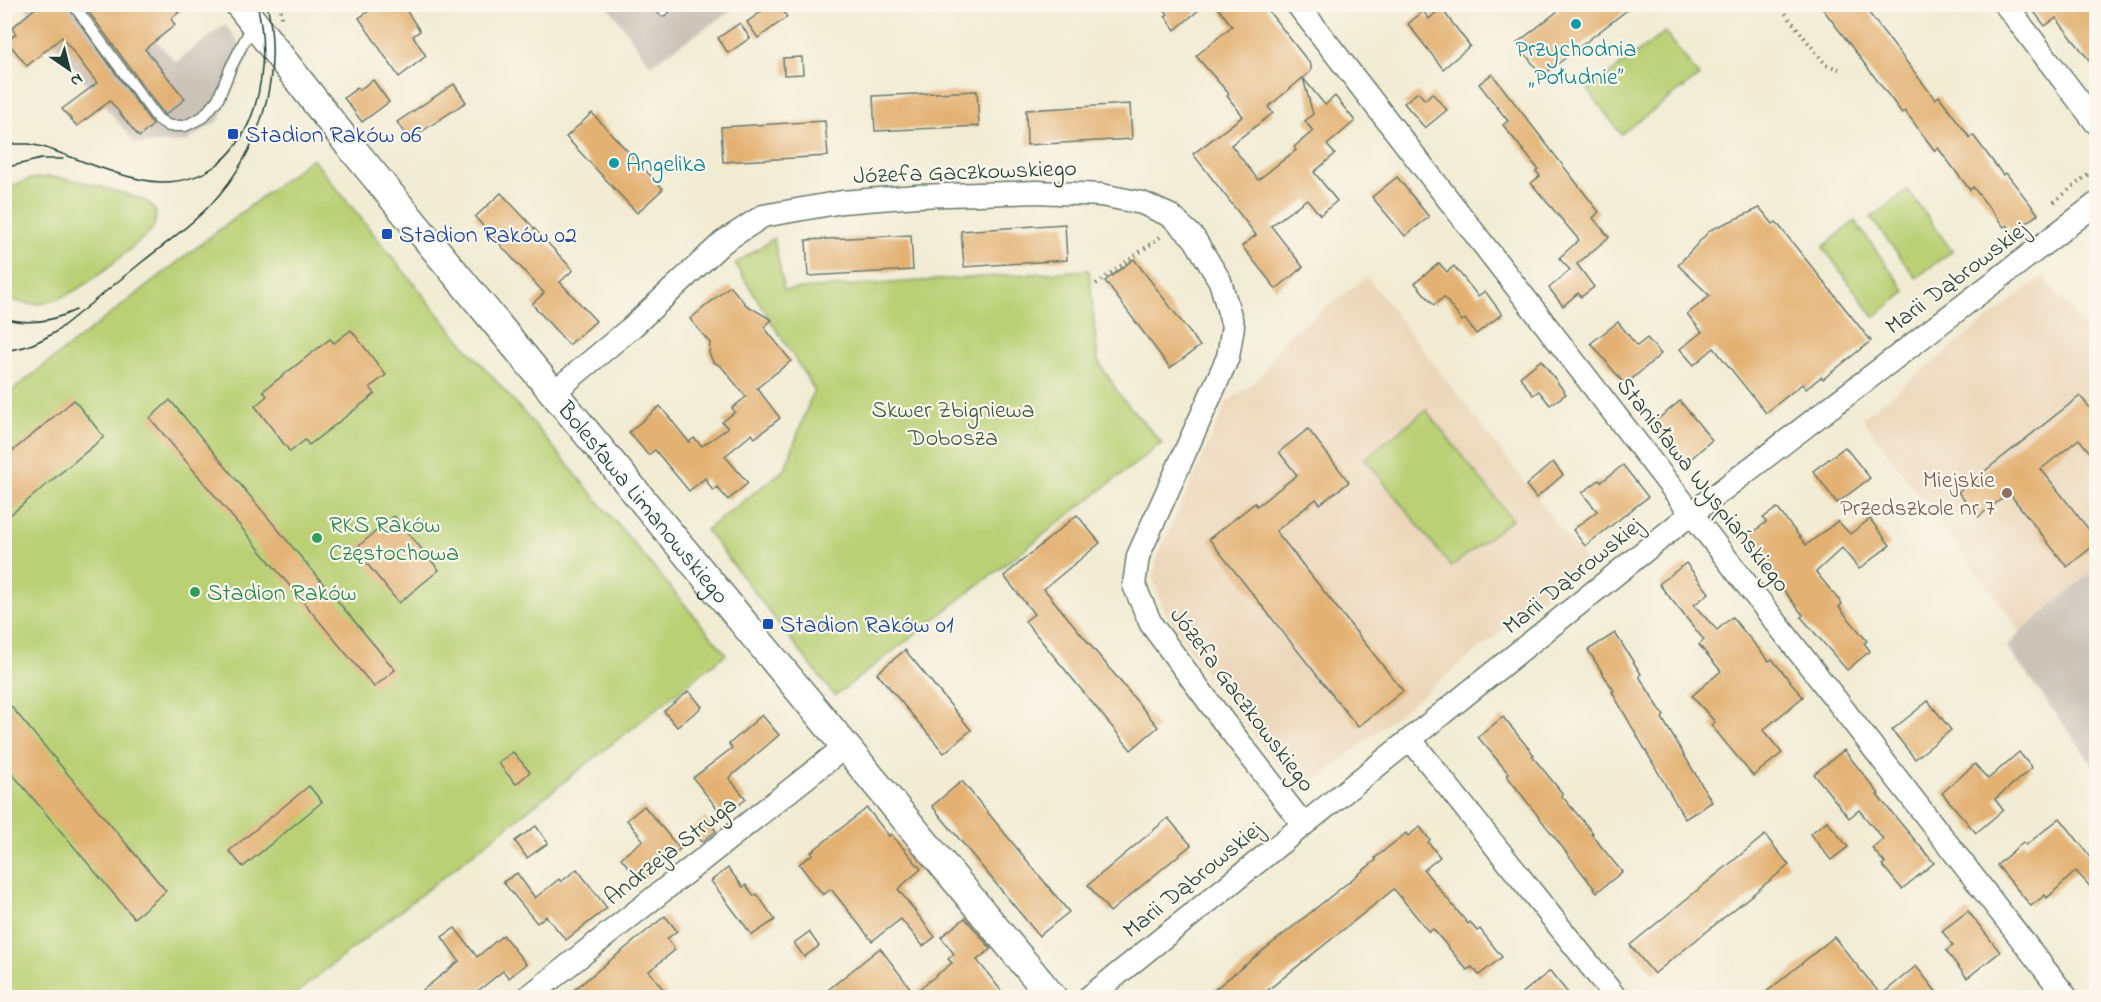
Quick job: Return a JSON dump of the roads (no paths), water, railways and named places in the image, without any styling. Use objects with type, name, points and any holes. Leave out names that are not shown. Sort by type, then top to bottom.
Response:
[{"type":"street","name":"Stanisława Wyspiańskiego","points":[[1297,4],[2067,998]]},
{"type":"street","points":[[2005,4],[2097,123]]},
{"type":"street","name":"Bolesława Limanowskiego","points":[[246,14],[346,141],[1053,998]]},
{"type":"street","name":"Józefa Gaczkowskiego","points":[[554,392],[632,327],[723,242],[763,216],[842,202],[917,196],[1037,192],[1101,195],[1142,203],[1171,216],[1194,238],[1220,281],[1233,326],[1228,357],[1138,556],[1134,585],[1151,624],[1303,824]]},
{"type":"street","name":"Marii Dąbrowskiej","points":[[1088,998],[1692,513],[2097,204]]},
{"type":"street","points":[[1411,740],[1616,998]]},
{"type":"street","name":"Andrzeja Struga","points":[[527,998],[846,746]]},
{"type":"lane","points":[[73,4],[158,119],[169,126],[185,126],[203,117],[218,99],[231,67],[246,14]]},
{"type":"tram line","points":[[4,144],[29,144],[43,147],[117,173],[148,181],[161,182],[192,178],[217,165],[236,145],[250,120],[259,92],[262,32],[257,4]]},
{"type":"tram line","points":[[4,350],[32,344],[57,331],[187,226],[212,203],[229,182],[244,160],[255,136],[270,85],[272,58],[267,4]]},
{"type":"tram line","points":[[4,168],[41,159],[63,159]]},
{"type":"tram line","points":[[4,318],[32,322],[59,317],[76,310]]},
{"type":"place","name":"Przychodnia „Południe”","points":[[1576,24]]},
{"type":"place","name":"Stadion Raków 06","points":[[233,134]]},
{"type":"place","name":"Angelika","points":[[614,163]]},
{"type":"place","name":"Stadion Raków 02","points":[[387,234]]},
{"type":"place","name":"Miejskie Przedszkole nr 7","points":[[2007,493]]},
{"type":"place","name":"RKS Raków Częstochowa","points":[[317,538]]},
{"type":"place","name":"Stadion Raków","points":[[195,592]]},
{"type":"place","name":"Stadion Raków 01","points":[[768,624]]},
{"type":"park label","name":"Skwer Zbigniewa Dobosza","points":[[953,423]]}]
